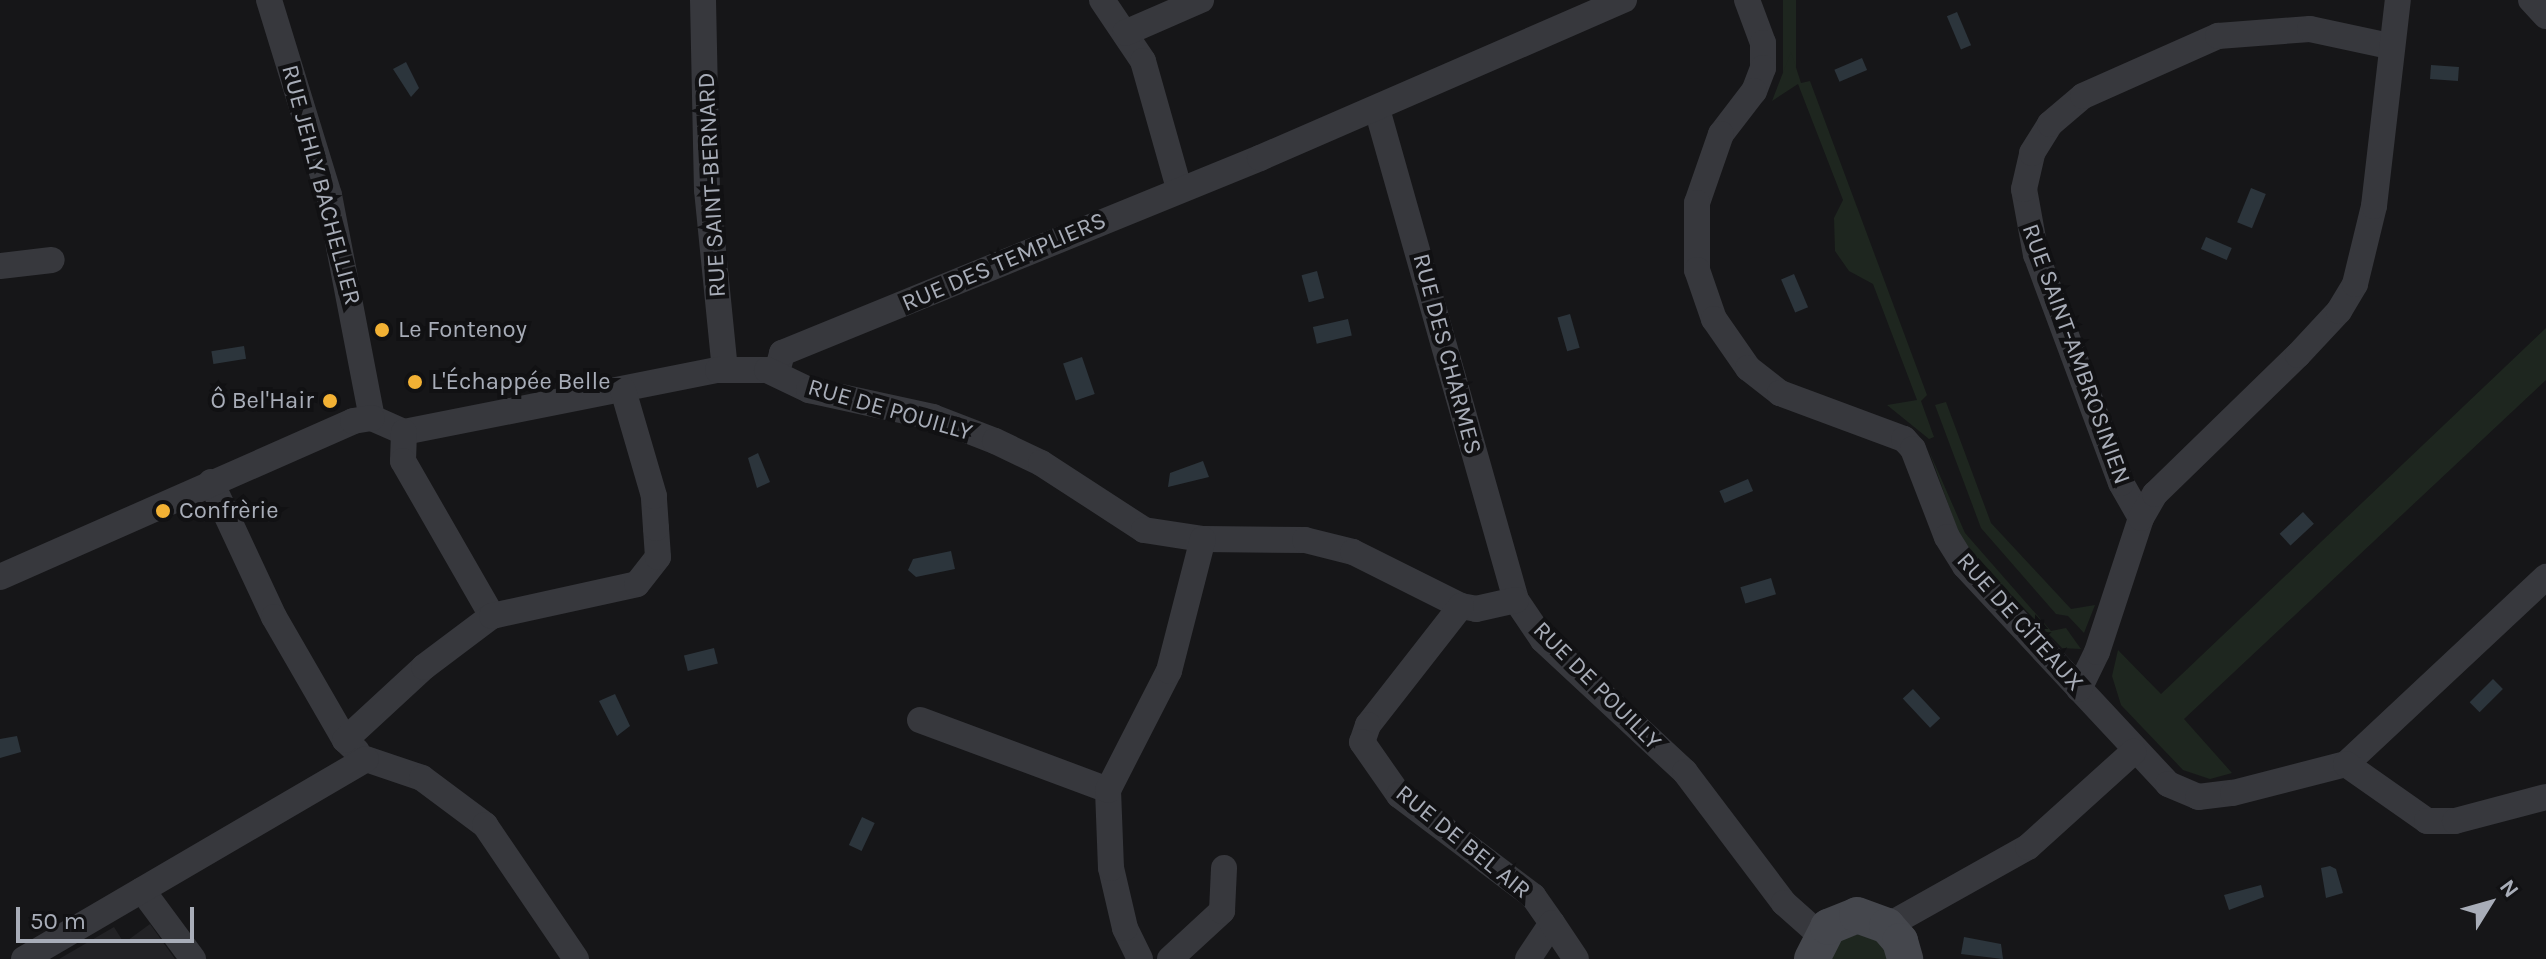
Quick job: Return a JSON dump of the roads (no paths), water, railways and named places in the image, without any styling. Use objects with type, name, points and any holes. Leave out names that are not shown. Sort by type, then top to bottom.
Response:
[{"type":"street","name":"RUE JEHLY BACHELLIER","points":[[269,0],[329,195],[372,418]]},
{"type":"street","name":"RUE SAINT-BERNARD","points":[[703,0],[707,190],[725,369]]},
{"type":"street","points":[[1102,0],[1143,61],[1179,188]]},
{"type":"street","points":[[1125,33],[1201,0]]},
{"type":"street","name":"RUE DES TEMPLIERS","points":[[777,372],[782,353],[1377,109],[1624,0]]},
{"type":"street","name":"RUE DE CÎTEAUX","points":[[1747,0],[1763,43],[1763,68],[1754,91],[1721,134],[1697,203],[1697,270],[1714,319],[1748,368],[1780,393],[1904,439],[1913,449],[1947,537],[1965,566],[2133,752],[2168,784],[2198,797],[2233,793],[2346,764]]},
{"type":"street","points":[[2079,689],[2097,652],[2141,518],[2155,494],[2339,311],[2355,284],[2374,206],[2389,46],[2398,0]]},
{"type":"street","points":[[2531,0],[2546,16]]},
{"type":"street","name":"RUE SAINT-AMBROSINIEN","points":[[2141,518],[2121,483],[2036,255],[2024,189],[2032,153],[2050,124],[2083,96],[2218,36],[2310,29],[2389,46]]},
{"type":"street","name":"RUE DES CHARMES","points":[[1377,109],[1516,600]]},
{"type":"street","points":[[0,266],[52,260]]},
{"type":"street","points":[[0,577],[353,421],[372,418],[404,432],[725,369],[777,372]]},
{"type":"street","name":"RUE DE POUILLY","points":[[777,372],[809,390],[933,417],[995,441],[1041,463],[1144,530],[1203,539],[1317,543],[1353,552],[1461,606],[1476,609],[1516,600],[1543,640],[1685,772],[1816,947]]},
{"type":"street","points":[[345,740],[424,667],[492,616],[637,584],[658,557],[654,496],[623,390]]},
{"type":"street","points":[[404,432],[403,461],[492,616]]},
{"type":"street","points":[[211,482],[274,617],[345,740],[366,759],[422,778],[485,825],[576,959]]},
{"type":"street","points":[[1140,959],[1125,928],[1111,868],[1108,790],[1169,671],[1203,539]]},
{"type":"street","points":[[2546,577],[2346,764],[2427,821],[2455,821],[2546,797]]},
{"type":"street","name":"RUE DE BEL AIR","points":[[1461,606],[1368,725],[1362,742],[1399,795],[1533,896],[1576,959]]},
{"type":"street","points":[[920,720],[1108,790]]},
{"type":"street","points":[[1887,926],[2028,847],[2133,752]]},
{"type":"street","points":[[24,959],[366,759]]},
{"type":"street","points":[[1170,959],[1222,911],[1224,868]]},
{"type":"street","points":[[142,890],[193,959]]},
{"type":"street","points":[[1816,947],[1836,921],[1857,915],[1887,926],[1905,959]]},
{"type":"street","points":[[1528,959],[1552,923]]},
{"type":"place","name":"Le Fontenoy","points":[[382,330]]},
{"type":"place","name":"L'Échappée Belle","points":[[415,382]]},
{"type":"place","name":"Ô Bel'Hair","points":[[330,401]]},
{"type":"place","name":"Confrèrie","points":[[163,511]]}]
